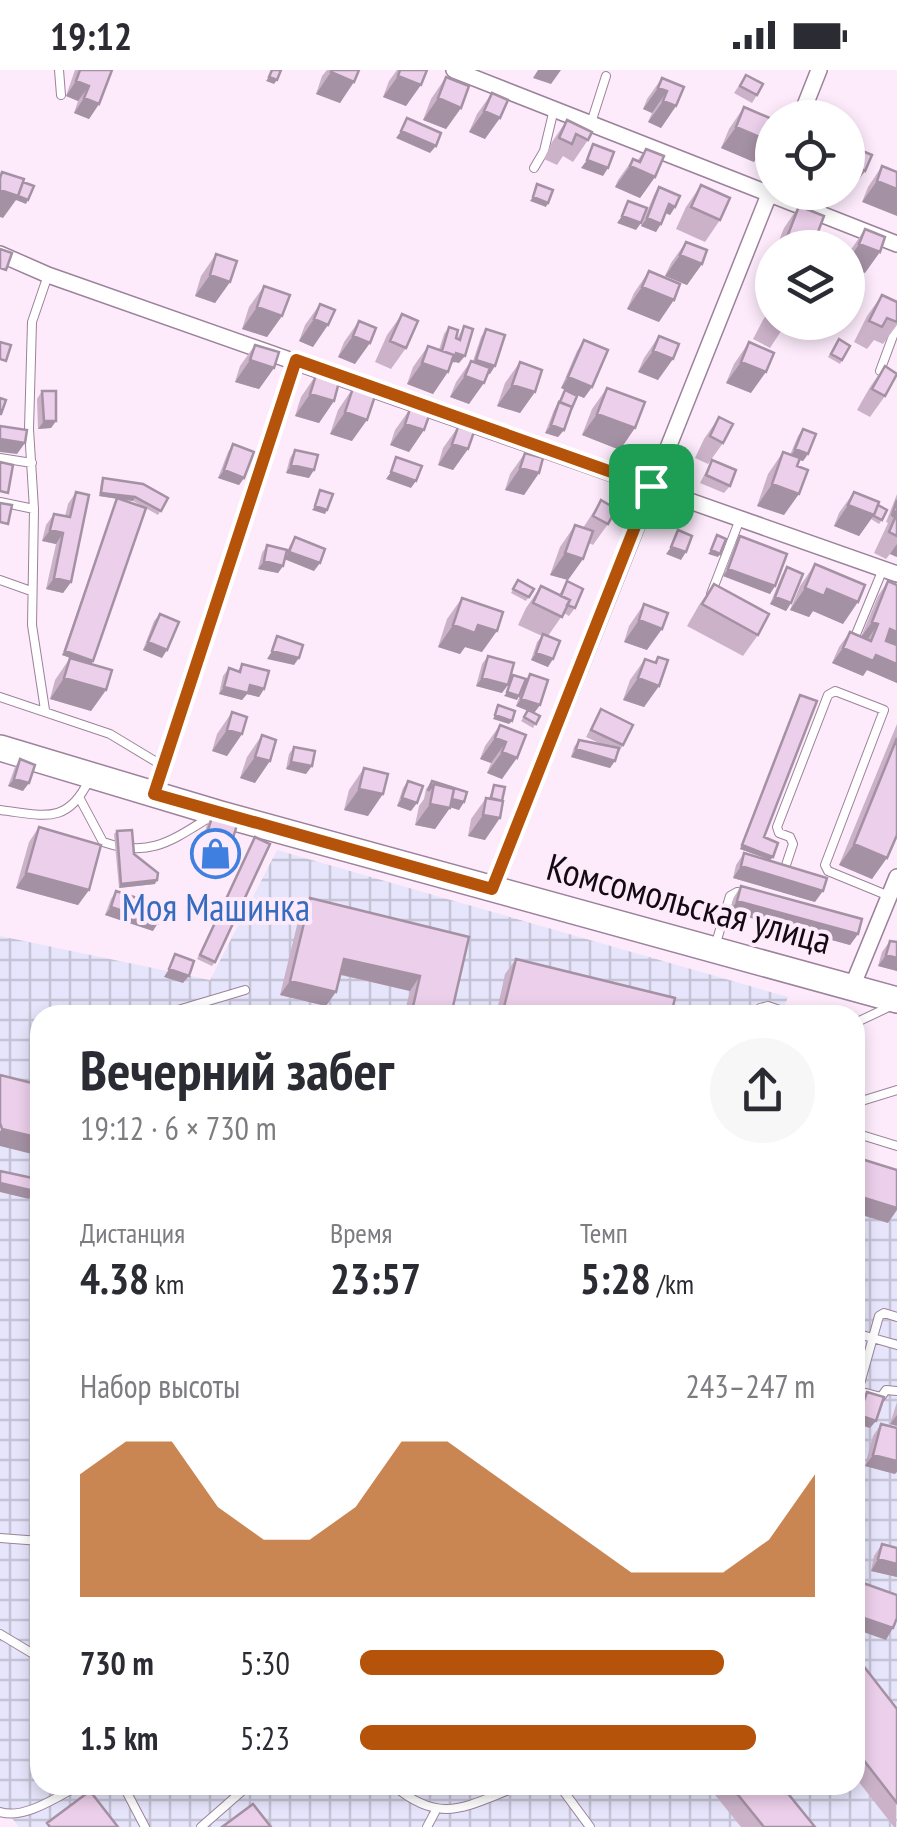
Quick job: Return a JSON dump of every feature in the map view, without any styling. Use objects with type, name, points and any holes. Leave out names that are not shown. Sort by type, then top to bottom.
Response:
[{"type":"main road","name":"Комсомольская улица","points":[[0,748],[85,787],[154,794],[897,1001]]},
{"type":"street","points":[[454,70],[755,186]]},
{"type":"street","points":[[499,88],[506,70]]},
{"type":"street","points":[[807,100],[819,70]]},
{"type":"street","points":[[492,889],[763,210]]},
{"type":"street","points":[[814,210],[897,244]]},
{"type":"street","points":[[0,254],[890,572]]},
{"type":"street","points":[[154,794],[296,360]]},
{"type":"street","points":[[852,987],[897,877]]},
{"type":"lane","points":[[58,70],[61,95]]},
{"type":"lane","points":[[591,122],[606,76]]},
{"type":"lane","points":[[534,168],[544,150],[554,108]]},
{"type":"lane","points":[[45,710],[31,592],[34,508],[30,341],[48,274]]},
{"type":"lane","points":[[880,371],[897,325]]},
{"type":"lane","points":[[0,458],[32,463]]},
{"type":"lane","points":[[0,502],[34,508]]},
{"type":"lane","points":[[706,607],[740,519]]},
{"type":"lane","points":[[852,645],[890,572]]},
{"type":"lane","points":[[0,580],[31,592]]},
{"type":"lane","points":[[776,875],[784,873],[793,844],[777,827],[828,695],[836,690],[897,715]]},
{"type":"lane","points":[[0,696],[110,734],[163,766]]},
{"type":"lane","points":[[884,710],[825,865],[828,871],[889,896]]},
{"type":"lane","points":[[0,810],[50,816],[65,812],[85,787]]},
{"type":"lane","points":[[85,787],[103,842],[136,850],[165,846],[217,813]]},
{"type":"lane","points":[[714,949],[730,896],[736,892],[754,897]]},
{"type":"lane","points":[[858,925],[875,930]]},
{"type":"lane","points":[[194,1005],[244,990]]},
{"type":"lane","points":[[865,1018],[897,1001]]},
{"type":"lane","points":[[865,1100],[897,1090]]},
{"type":"lane","points":[[865,1136],[897,1146]]},
{"type":"lane","points":[[865,1361],[879,1316],[884,1313],[897,1317]]},
{"type":"lane","points":[[865,1336],[897,1345]]},
{"type":"lane","points":[[865,1393],[881,1397],[886,1390],[897,1391]]},
{"type":"lane","points":[[0,1538],[30,1540]]},
{"type":"lane","points":[[0,1634],[30,1652]]},
{"type":"lane","points":[[0,1812],[23,1812],[59,1795]]},
{"type":"lane","points":[[128,1795],[145,1827]]},
{"type":"lane","points":[[201,1827],[238,1795]]},
{"type":"lane","points":[[404,1795],[435,1812],[450,1811],[494,1795]]},
{"type":"lane","points":[[567,1795],[590,1827]]},
{"type":"lane","points":[[427,1827],[435,1812]]},
{"type":"shaded area","points":[[277,850],[788,997],[785,1005],[30,1005],[30,1795],[865,1795],[865,1184],[897,1194],[897,1827],[19,1827],[11,1817],[0,1813],[0,936],[210,980]]},
{"type":"building","points":[[80,70],[112,70],[99,104],[84,98],[89,86],[76,81]]},
{"type":"building","points":[[272,70],[281,70],[277,80],[269,77]]},
{"type":"building","points":[[332,70],[359,70],[354,82]]},
{"type":"building","points":[[400,70],[427,70],[421,85],[398,76]]},
{"type":"building","points":[[746,75],[763,84],[757,95],[740,86]]},
{"type":"building","points":[[446,77],[469,86],[461,108],[438,98]]},
{"type":"building","points":[[662,78],[684,87],[676,106],[663,101],[667,91],[658,88]]},
{"type":"building","points":[[492,93],[508,100],[500,118],[484,111]]},
{"type":"building","points":[[744,107],[755,112],[755,135],[736,127]]},
{"type":"building","points":[[407,118],[441,133],[436,146],[401,131]]},
{"type":"building","points":[[567,120],[592,132],[588,140],[576,134],[572,144],[559,138]]},
{"type":"building","points":[[593,144],[614,152],[608,168],[587,160]]},
{"type":"building","points":[[646,149],[664,156],[655,177],[630,166],[633,159],[640,162]]},
{"type":"building","points":[[865,152],[872,155],[865,171]]},
{"type":"building","points":[[882,166],[897,172],[897,189],[877,181]]},
{"type":"building","points":[[2,172],[24,179],[18,196],[0,190]]},
{"type":"building","points":[[23,182],[34,186],[28,200],[18,196]]},
{"type":"building","points":[[537,184],[553,190],[548,203],[533,197]]},
{"type":"building","points":[[701,185],[730,198],[720,220],[691,207]]},
{"type":"building","points":[[659,187],[680,196],[675,207],[669,204],[661,224],[647,218]]},
{"type":"building","points":[[628,201],[647,208],[641,223],[622,216]]},
{"type":"building","points":[[797,210],[824,216],[819,230],[790,230]]},
{"type":"building","points":[[865,230],[885,237],[880,252],[865,246]]},
{"type":"building","points":[[686,242],[707,250],[702,264],[680,255]]},
{"type":"building","points":[[0,249],[12,253],[6,270],[0,268]]},
{"type":"building","points":[[216,254],[237,261],[230,282],[210,275]]},
{"type":"building","points":[[649,271],[680,284],[674,300],[642,287]]},
{"type":"building","points":[[264,286],[290,295],[282,316],[257,307]]},
{"type":"building","points":[[882,295],[897,302],[897,322],[887,318],[882,327],[869,321]]},
{"type":"building","points":[[320,304],[335,310],[328,325],[314,319]]},
{"type":"building","points":[[402,314],[418,321],[406,348],[390,341]]},
{"type":"building","points":[[359,321],[376,328],[370,343],[353,336]]},
{"type":"building","points":[[464,326],[473,329],[465,356],[456,353],[454,361],[454,355],[442,351],[449,327],[458,330],[456,338],[460,340]]},
{"type":"building","points":[[486,329],[505,335],[495,366],[476,360]]},
{"type":"building","points":[[659,336],[679,344],[673,359],[653,351]]},
{"type":"building","points":[[584,340],[608,350],[592,387],[568,377]]},
{"type":"building","points":[[838,340],[850,346],[842,360],[831,354]]},
{"type":"building","points":[[0,342],[11,345],[6,361],[0,359]]},
{"type":"building","points":[[749,342],[774,353],[766,372],[741,362]]},
{"type":"building","points":[[255,345],[279,352],[274,368],[250,360]]},
{"type":"building","points":[[428,346],[454,355],[448,372],[422,363]]},
{"type":"building","points":[[471,361],[490,368],[484,383],[465,376]]},
{"type":"building","points":[[520,362],[542,370],[535,392],[512,385]]},
{"type":"building","points":[[885,366],[897,374],[885,396],[872,389]]},
{"type":"building","points":[[316,375],[339,382],[334,401],[310,394]]},
{"type":"building","points":[[353,388],[375,396],[367,420],[345,412]]},
{"type":"building","points":[[607,388],[645,402],[635,428],[597,414]]},
{"type":"building","points":[[565,390],[577,396],[571,410],[572,407],[560,402]]},
{"type":"building","points":[[42,391],[56,391],[56,421],[44,421]]},
{"type":"building","points":[[559,402],[572,407],[564,430],[551,425]]},
{"type":"building","points":[[410,409],[429,416],[424,430],[405,424]]},
{"type":"building","points":[[719,417],[733,424],[723,443],[710,436]]},
{"type":"building","points":[[0,426],[27,430],[25,443],[0,439]]},
{"type":"building","points":[[458,427],[474,432],[468,449],[452,444]]},
{"type":"building","points":[[803,429],[816,434],[808,454],[795,449]]},
{"type":"building","points":[[233,444],[254,452],[244,478],[224,470]]},
{"type":"building","points":[[295,450],[318,455],[314,470],[291,465]]},
{"type":"building","points":[[783,452],[800,458],[797,466],[808,470],[799,494],[772,484]]},
{"type":"building","points":[[525,453],[543,458],[539,473],[520,468]]},
{"type":"building","points":[[396,457],[422,466],[416,481],[391,472]]},
{"type":"building","points":[[712,460],[736,470],[730,486],[706,475]]},
{"type":"building","points":[[0,462],[13,465],[8,493],[0,491]]},
{"type":"building","points":[[103,478],[143,484],[168,498],[161,511],[135,497],[101,493]]},
{"type":"building","points":[[320,490],[333,494],[327,510],[315,506]]},
{"type":"building","points":[[76,492],[89,495],[71,582],[54,578],[63,533],[50,530],[54,514],[70,517]]},
{"type":"building","points":[[854,492],[879,502],[874,515],[848,505]]},
{"type":"building","points":[[117,498],[146,508],[93,661],[65,651]]},
{"type":"building","points":[[601,500],[616,509],[608,524],[593,516]]},
{"type":"building","points":[[0,503],[12,505],[8,524],[0,522]]},
{"type":"building","points":[[878,505],[887,510],[882,520],[872,515]]},
{"type":"building","points":[[897,513],[897,536],[889,532]]},
{"type":"building","points":[[575,525],[593,531],[583,559],[565,553]]},
{"type":"building","points":[[678,530],[692,536],[686,552],[671,547]]},
{"type":"building","points":[[717,535],[726,539],[720,554],[711,550]]},
{"type":"building","points":[[740,536],[787,554],[775,586],[728,569]]},
{"type":"building","points":[[295,537],[325,549],[320,563],[289,552]]},
{"type":"building","points":[[267,545],[287,550],[283,566],[264,561]]},
{"type":"building","points":[[815,564],[865,585],[858,602],[827,589],[824,596],[805,588]]},
{"type":"building","points":[[787,567],[803,574],[791,603],[775,597]]},
{"type":"building","points":[[518,580],[534,589],[529,597],[513,589]]},
{"type":"building","points":[[567,581],[583,589],[575,608],[561,596]]},
{"type":"building","points":[[888,581],[897,585],[897,632],[890,629],[886,641],[897,645],[897,664],[876,655],[873,661],[843,648],[850,632],[871,641],[878,624],[872,622]]},
{"type":"building","points":[[714,584],[769,614],[758,635],[702,604]]},
{"type":"building","points":[[541,586],[570,600],[562,617],[533,603]]},
{"type":"building","points":[[462,598],[503,612],[497,631],[478,625],[475,633],[453,625]]},
{"type":"building","points":[[644,604],[668,613],[662,629],[639,620]]},
{"type":"building","points":[[160,614],[179,622],[167,650],[148,642]]},
{"type":"building","points":[[543,634],[560,641],[553,659],[536,653]]},
{"type":"building","points":[[277,636],[303,645],[299,658],[272,651]]},
{"type":"building","points":[[488,656],[514,663],[508,685],[482,678]]},
{"type":"building","points":[[658,657],[668,660],[659,686],[638,678],[645,659],[656,663]]},
{"type":"building","points":[[70,658],[112,670],[106,690],[64,678]]},
{"type":"building","points":[[242,664],[269,671],[264,689],[250,685],[248,693],[224,687],[229,668],[240,672]]},
{"type":"building","points":[[530,674],[548,680],[540,705],[521,699]]},
{"type":"building","points":[[513,675],[526,679],[519,696],[507,692]]},
{"type":"building","points":[[800,695],[817,701],[764,837],[778,843],[773,857],[742,845]]},
{"type":"building","points":[[498,705],[515,711],[512,721],[495,715]]},
{"type":"building","points":[[601,709],[633,725],[623,745],[591,730]]},
{"type":"building","points":[[528,710],[540,716],[536,724],[524,717]]},
{"type":"building","points":[[232,712],[247,717],[242,734],[227,730]]},
{"type":"building","points":[[500,725],[526,735],[517,758],[502,752],[506,742],[495,738]]},
{"type":"building","points":[[262,735],[276,740],[270,761],[255,757]]},
{"type":"building","points":[[897,738],[897,835],[887,858],[854,844]]},
{"type":"building","points":[[579,740],[619,748],[615,761],[576,749]]},
{"type":"building","points":[[294,747],[315,751],[312,766],[291,762]]},
{"type":"building","points":[[20,759],[35,765],[29,783],[14,779]]},
{"type":"building","points":[[364,768],[388,774],[383,794],[359,789]]},
{"type":"building","points":[[408,781],[423,786],[417,803],[402,798]]},
{"type":"building","points":[[432,781],[467,792],[464,802],[452,799],[454,789],[434,784],[428,791]]},
{"type":"building","points":[[434,784],[454,789],[450,808],[430,804]]},
{"type":"building","points":[[494,785],[505,787],[502,801],[491,798]]},
{"type":"building","points":[[486,798],[503,801],[500,818],[483,815]]},
{"type":"building","name":"Моя Машинка","points":[[212,817],[237,825],[226,860],[217,857],[206,837]]},
{"type":"building","points":[[39,827],[101,845],[89,890],[26,873]]},
{"type":"building","points":[[132,830],[134,854],[158,873],[157,880],[121,884],[117,831]]},
{"type":"building","points":[[255,837],[270,844],[215,962],[200,955]]},
{"type":"building","points":[[744,853],[827,878],[823,891],[741,866]]},
{"type":"building","points":[[741,886],[862,919],[858,934],[737,901]]},
{"type":"building","points":[[116,891],[164,907],[158,923],[111,907]]},
{"type":"building","points":[[310,898],[469,937],[453,1005],[413,1005],[420,976],[344,959],[336,992],[290,981]]},
{"type":"building","points":[[890,941],[897,942],[897,958],[886,955]]},
{"type":"building","points":[[175,954],[194,961],[189,976],[169,969]]},
{"type":"building","points":[[516,959],[675,998],[673,1005],[504,1005]]},
{"type":"building","points":[[0,1075],[30,1082],[30,1136],[2,1129]]},
{"type":"building","points":[[865,1160],[897,1170],[897,1208],[865,1198]]},
{"type":"building","points":[[0,1171],[30,1177],[30,1190],[0,1183]]},
{"type":"building","points":[[867,1392],[884,1397],[876,1421],[865,1417]]},
{"type":"building","points":[[881,1424],[897,1428],[897,1461],[873,1455]]},
{"type":"building","points":[[882,1544],[897,1548],[897,1564],[878,1559]]},
{"type":"building","points":[[865,1584],[897,1595],[893,1628],[865,1618]]},
{"type":"building","points":[[865,1668],[897,1709],[897,1803],[865,1762]]},
{"type":"building","points":[[85,1795],[93,1795],[118,1827],[50,1827],[47,1823]]},
{"type":"building","points":[[738,1795],[789,1795],[815,1827],[764,1827]]},
{"type":"building","points":[[253,1804],[271,1827],[222,1827]]},
{"type":"place","name":"Моя Машинка","points":[[216,854]]},
{"type":"route","points":[[296,360],[651,486],[492,889],[154,794],[296,360]]}]
